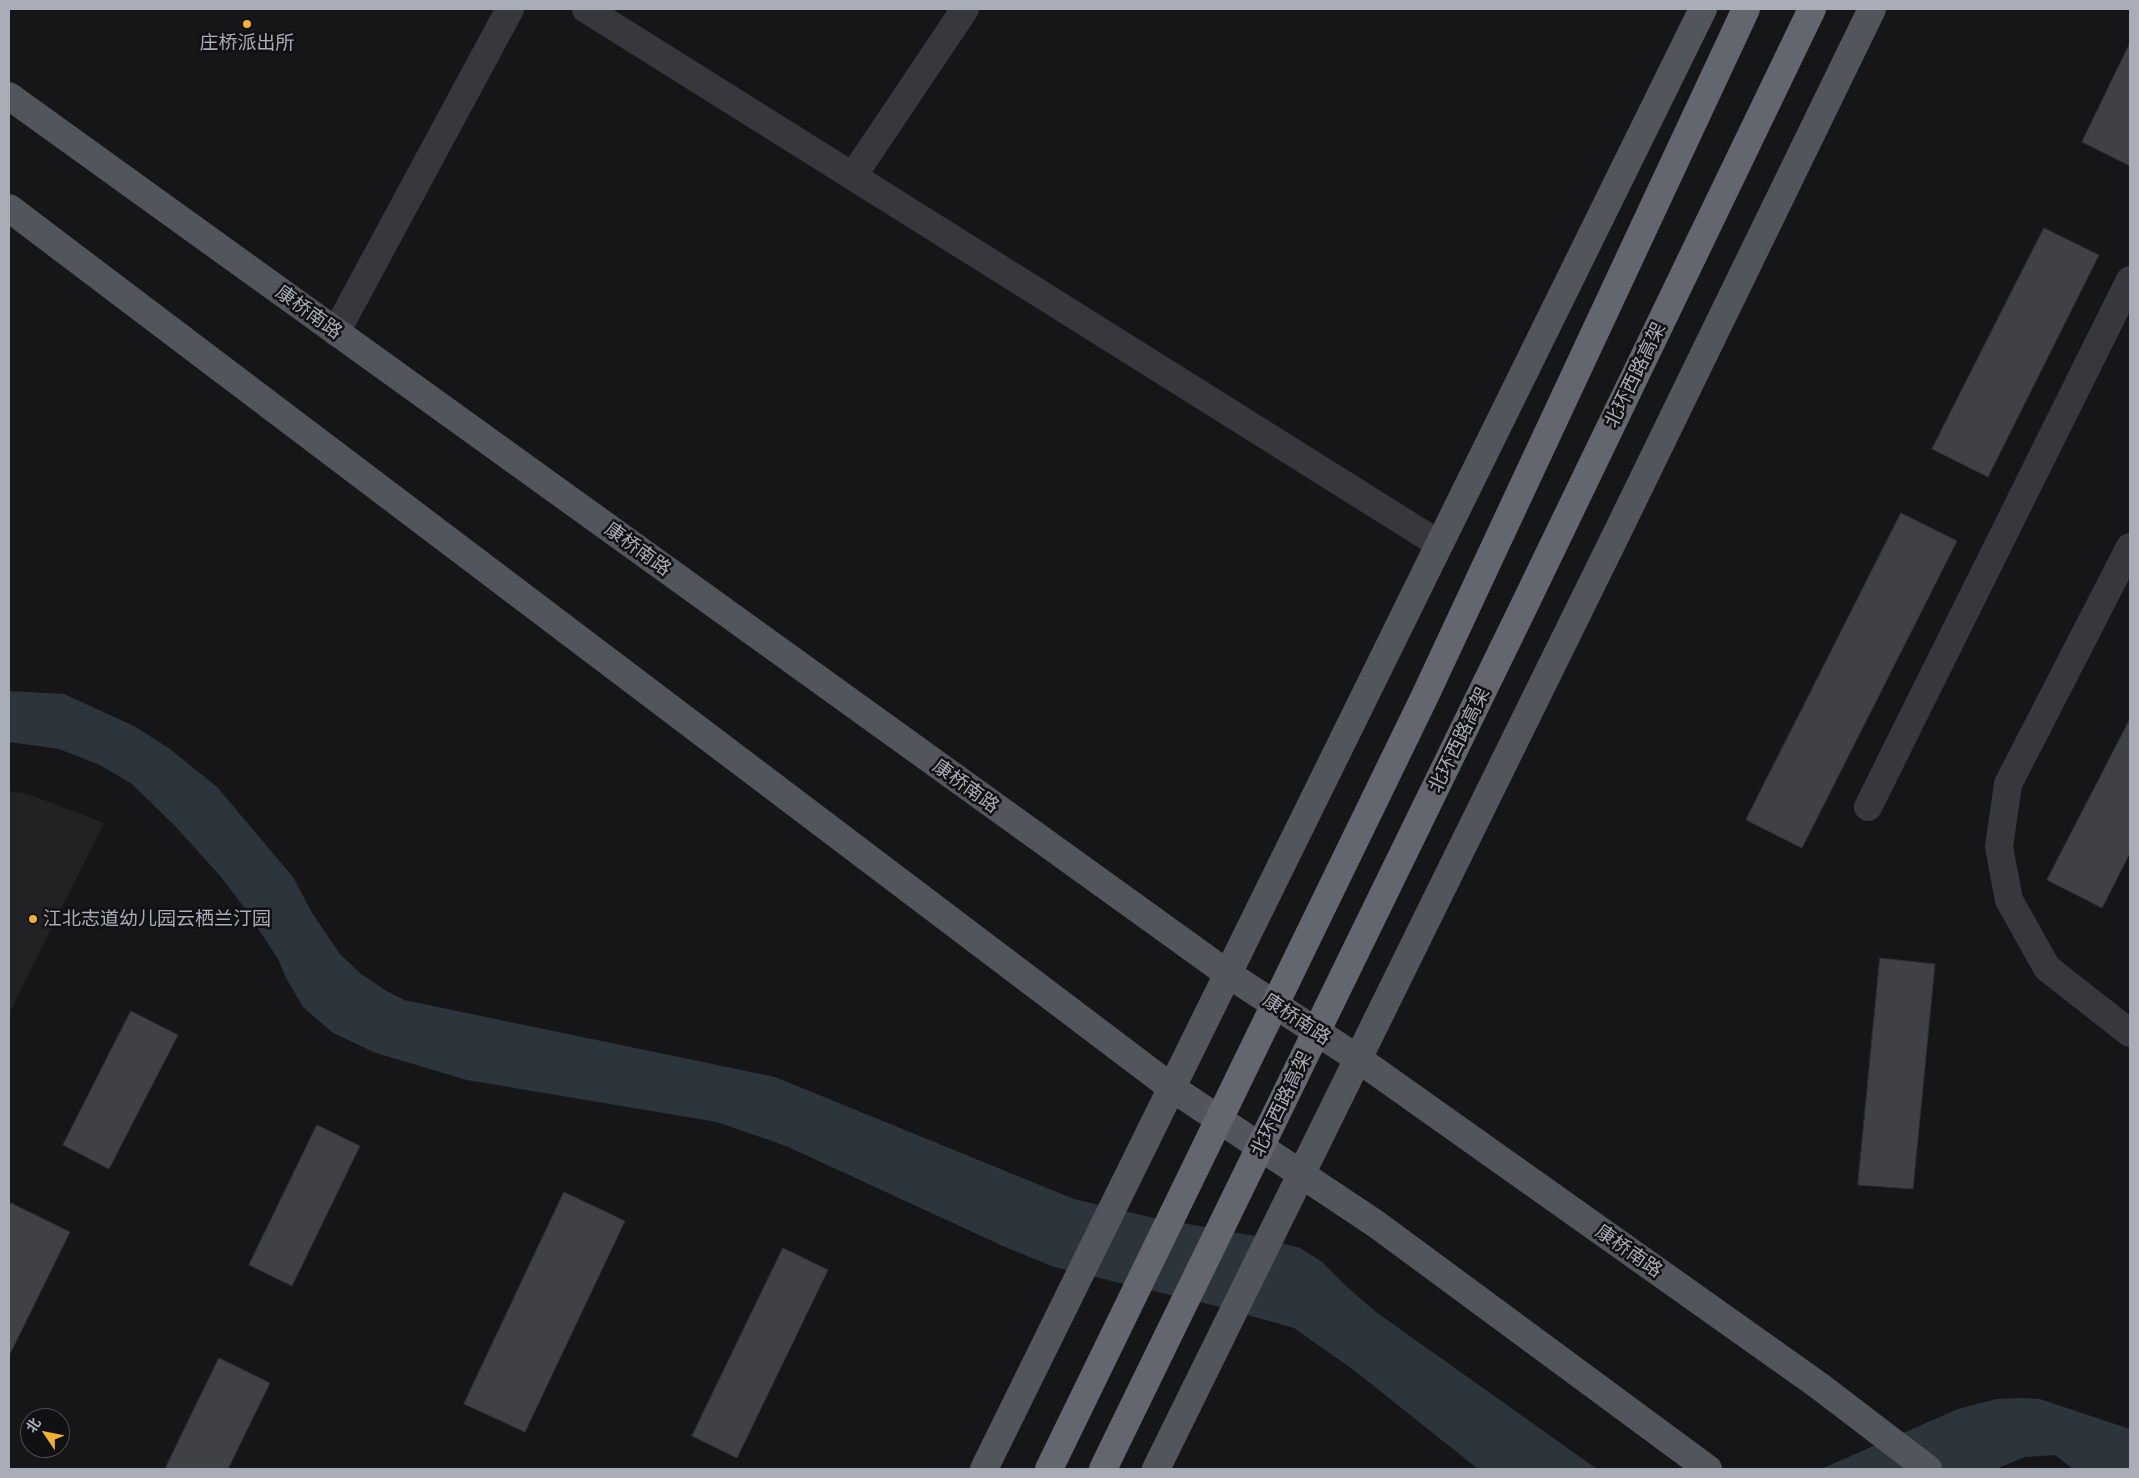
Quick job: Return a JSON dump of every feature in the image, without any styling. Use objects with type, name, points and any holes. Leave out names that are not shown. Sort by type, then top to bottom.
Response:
[{"type":"highway","points":[[1049,1469],[1424,698],[1746,9]]},
{"type":"highway","name":"北环西路高架","points":[[1103,1469],[1516,622],[1812,9]]},
{"type":"main road","points":[[984,1469],[1703,9]]},
{"type":"main road","points":[[1156,1469],[1280,1220],[1357,1058],[1872,9]]},
{"type":"main road","name":"康桥南路","points":[[9,96],[1228,974],[1357,1058],[1818,1385],[1928,1469]]},
{"type":"main road","points":[[9,208],[1172,1088],[1376,1224],[1708,1469]]},
{"type":"street","points":[[336,332],[510,9]]},
{"type":"street","points":[[586,9],[1440,544]]},
{"type":"street","points":[[853,176],[965,9]]},
{"type":"street","points":[[1868,807],[2130,280]]},
{"type":"street","points":[[2130,548],[2008,784],[1999,847],[2009,900],[2046,968],[2130,1033]]},
{"type":"shaded area","points":[[9,691],[64,694],[136,727],[170,749],[217,787],[293,877],[312,913],[340,954],[360,973],[404,1000],[775,1077],[1074,1199],[1149,1217],[1255,1236],[1300,1248],[1322,1262],[1376,1312],[1597,1469],[1478,1469],[1355,1371],[1294,1328],[1212,1305],[1054,1267],[1005,1247],[786,1146],[717,1122],[467,1080],[376,1053],[333,1033],[303,1007],[286,978],[278,959],[246,910],[222,878],[176,827],[132,784],[100,765],[59,749],[9,742]]},
{"type":"shaded area","name":"江北志道幼儿园云栖兰汀园","points":[[9,791],[28,794],[104,823],[9,1014]]},
{"type":"shaded area","points":[[1996,1399],[2040,1399],[2130,1429],[2130,1469],[2073,1469],[2055,1455],[2025,1457],[1996,1469],[1821,1469],[1958,1409]]},
{"type":"building","points":[[2130,43],[2130,166],[2082,142]]},
{"type":"building","points":[[2044,228],[2099,255],[1988,477],[1932,449]]},
{"type":"building","points":[[1901,513],[1957,541],[1802,848],[1746,820]]},
{"type":"building","points":[[2130,719],[2130,853],[2102,908],[2047,880]]},
{"type":"building","points":[[1880,958],[1935,964],[1913,1189],[1858,1185]]},
{"type":"building","points":[[131,1011],[178,1035],[109,1169],[63,1145]]},
{"type":"building","points":[[317,1125],[360,1146],[292,1286],[249,1265]]},
{"type":"building","points":[[564,1192],[625,1221],[525,1432],[464,1404]]},
{"type":"building","points":[[11,1203],[70,1232],[9,1356],[9,1207]]},
{"type":"building","points":[[783,1248],[828,1270],[737,1458],[692,1436]]},
{"type":"building","points":[[219,1358],[270,1383],[228,1469],[165,1469]]},
{"type":"place","name":"庄桥派出所","points":[[247,24]]},
{"type":"place","name":"江北志道幼儿园云栖兰汀园","points":[[33,919]]}]
